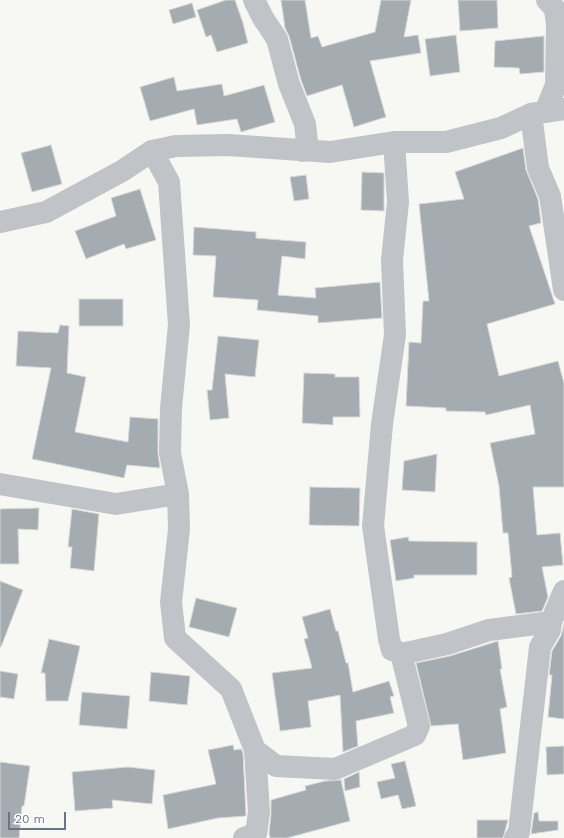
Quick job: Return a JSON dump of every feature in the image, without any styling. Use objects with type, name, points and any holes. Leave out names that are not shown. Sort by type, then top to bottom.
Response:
[{"type":"street","points":[[254,0],[263,18],[277,39],[289,84],[305,124],[307,142],[302,151]]},
{"type":"street","points":[[547,0],[555,9],[558,24],[556,85],[547,112],[538,168],[550,196],[564,290]]},
{"type":"street","points":[[0,222],[46,212],[122,171],[152,151],[176,146],[228,145],[330,152],[394,142],[446,142],[501,128],[547,112]]},
{"type":"street","points":[[394,142],[398,202],[392,260],[395,335],[382,424],[373,526],[389,639],[392,650],[401,654],[447,644],[489,630],[555,627]]},
{"type":"street","points":[[152,151],[169,182],[178,325],[171,408],[170,453],[178,494],[178,546],[171,602],[175,638],[231,689],[255,750],[259,812],[253,837]]},
{"type":"street","points":[[0,484],[116,504],[178,494]]},
{"type":"street","points":[[515,838],[519,832],[540,647],[555,627],[564,591]]},
{"type":"street","points":[[255,750],[276,766],[335,770],[415,735],[419,726],[401,654]]},
{"type":"building","points":[[226,0],[235,0],[248,43],[217,52],[211,35],[206,37],[197,10]]},
{"type":"building","points":[[281,0],[305,0],[311,38],[318,36],[322,47],[375,32],[381,0],[411,0],[404,37],[418,35],[421,53],[370,61],[386,117],[354,127],[342,85],[307,96],[289,36],[285,28]]},
{"type":"building","points":[[458,0],[497,0],[498,28],[460,31]]},
{"type":"building","points":[[192,3],[196,17],[173,24],[169,10]]},
{"type":"building","points":[[456,35],[460,72],[430,76],[425,39]]},
{"type":"building","points":[[544,36],[544,72],[520,74],[519,68],[494,67],[495,41]]},
{"type":"building","points":[[174,77],[177,91],[222,84],[224,96],[264,85],[275,122],[241,132],[237,119],[197,125],[194,109],[150,121],[140,87]]},
{"type":"building","points":[[51,145],[62,184],[32,192],[21,153]]},
{"type":"building","points":[[523,148],[526,170],[538,199],[541,223],[529,226],[555,304],[487,324],[499,376],[558,361],[564,383],[564,487],[533,487],[537,535],[560,533],[563,565],[542,567],[548,597],[542,611],[516,614],[509,578],[512,577],[508,533],[503,533],[499,486],[490,443],[535,434],[530,405],[486,415],[485,412],[446,411],[446,408],[406,406],[409,342],[421,343],[423,301],[429,301],[419,204],[464,199],[455,172]]},
{"type":"building","points":[[362,172],[384,173],[384,211],[361,210]]},
{"type":"building","points":[[306,175],[309,199],[294,201],[290,177]]},
{"type":"building","points":[[140,189],[156,240],[126,249],[124,244],[86,259],[75,231],[116,216],[111,198]]},
{"type":"building","points":[[194,227],[256,232],[256,238],[306,242],[305,259],[282,256],[278,295],[316,298],[315,288],[380,282],[382,318],[318,323],[318,316],[257,310],[258,300],[213,297],[216,256],[193,255]]},
{"type":"building","points":[[79,299],[123,299],[123,326],[79,326]]},
{"type":"building","points":[[60,325],[69,326],[67,373],[86,377],[75,432],[128,442],[130,417],[158,419],[158,453],[160,468],[127,465],[124,478],[32,459],[51,368],[16,366],[18,331],[58,333]]},
{"type":"building","points":[[218,336],[259,340],[255,377],[225,374],[229,418],[210,420],[207,390],[212,390]]},
{"type":"building","points":[[304,373],[335,374],[335,377],[359,377],[360,417],[333,417],[333,425],[302,423]]},
{"type":"building","points":[[437,454],[435,492],[402,490],[404,461]]},
{"type":"building","points":[[310,487],[360,488],[359,526],[309,525]]},
{"type":"building","points":[[39,508],[38,530],[18,529],[19,564],[0,564],[0,509]]},
{"type":"building","points":[[72,509],[99,514],[94,571],[70,568],[72,547],[68,547]]},
{"type":"building","points":[[408,537],[409,541],[477,542],[477,575],[414,575],[414,578],[396,581],[390,540]]},
{"type":"building","points":[[0,581],[23,590],[1,647],[0,647]]},
{"type":"building","points":[[196,598],[237,608],[229,637],[189,627]]},
{"type":"building","points":[[330,609],[336,631],[338,631],[346,663],[348,663],[353,692],[389,681],[394,696],[390,697],[394,713],[356,721],[358,746],[343,752],[340,695],[308,701],[311,727],[280,731],[272,673],[312,668],[304,639],[308,638],[302,617]]},
{"type":"building","points":[[564,624],[564,719],[548,717],[552,675],[549,675],[552,651],[561,636]]},
{"type":"building","points":[[49,639],[80,646],[68,701],[46,701],[45,673],[41,673]]},
{"type":"building","points":[[498,641],[502,669],[500,669],[507,707],[500,709],[506,753],[463,760],[458,724],[431,726],[416,663],[450,656]]},
{"type":"building","points":[[0,671],[18,674],[14,699],[0,697]]},
{"type":"building","points":[[151,672],[190,676],[187,705],[149,701]]},
{"type":"building","points":[[82,692],[130,696],[127,729],[79,725]]},
{"type":"building","points":[[233,745],[234,750],[241,749],[243,753],[246,816],[218,818],[168,829],[163,795],[216,784],[208,750]]},
{"type":"building","points":[[564,746],[564,774],[547,775],[546,747]]},
{"type":"building","points":[[405,761],[416,806],[402,809],[398,795],[381,799],[377,782],[395,778],[391,764]]},
{"type":"building","points":[[0,762],[30,766],[24,806],[22,806],[19,838],[0,838]]},
{"type":"building","points":[[128,767],[155,770],[152,804],[112,800],[113,808],[75,811],[72,772]]},
{"type":"building","points":[[359,772],[360,787],[345,791],[344,779]]},
{"type":"building","points":[[341,780],[350,821],[287,838],[270,838],[271,800],[306,790],[305,786],[325,781]]},
{"type":"building","points":[[538,812],[539,821],[558,821],[558,830],[531,834],[534,813]]},
{"type":"building","points":[[477,820],[508,820],[503,838],[477,838]]}]
